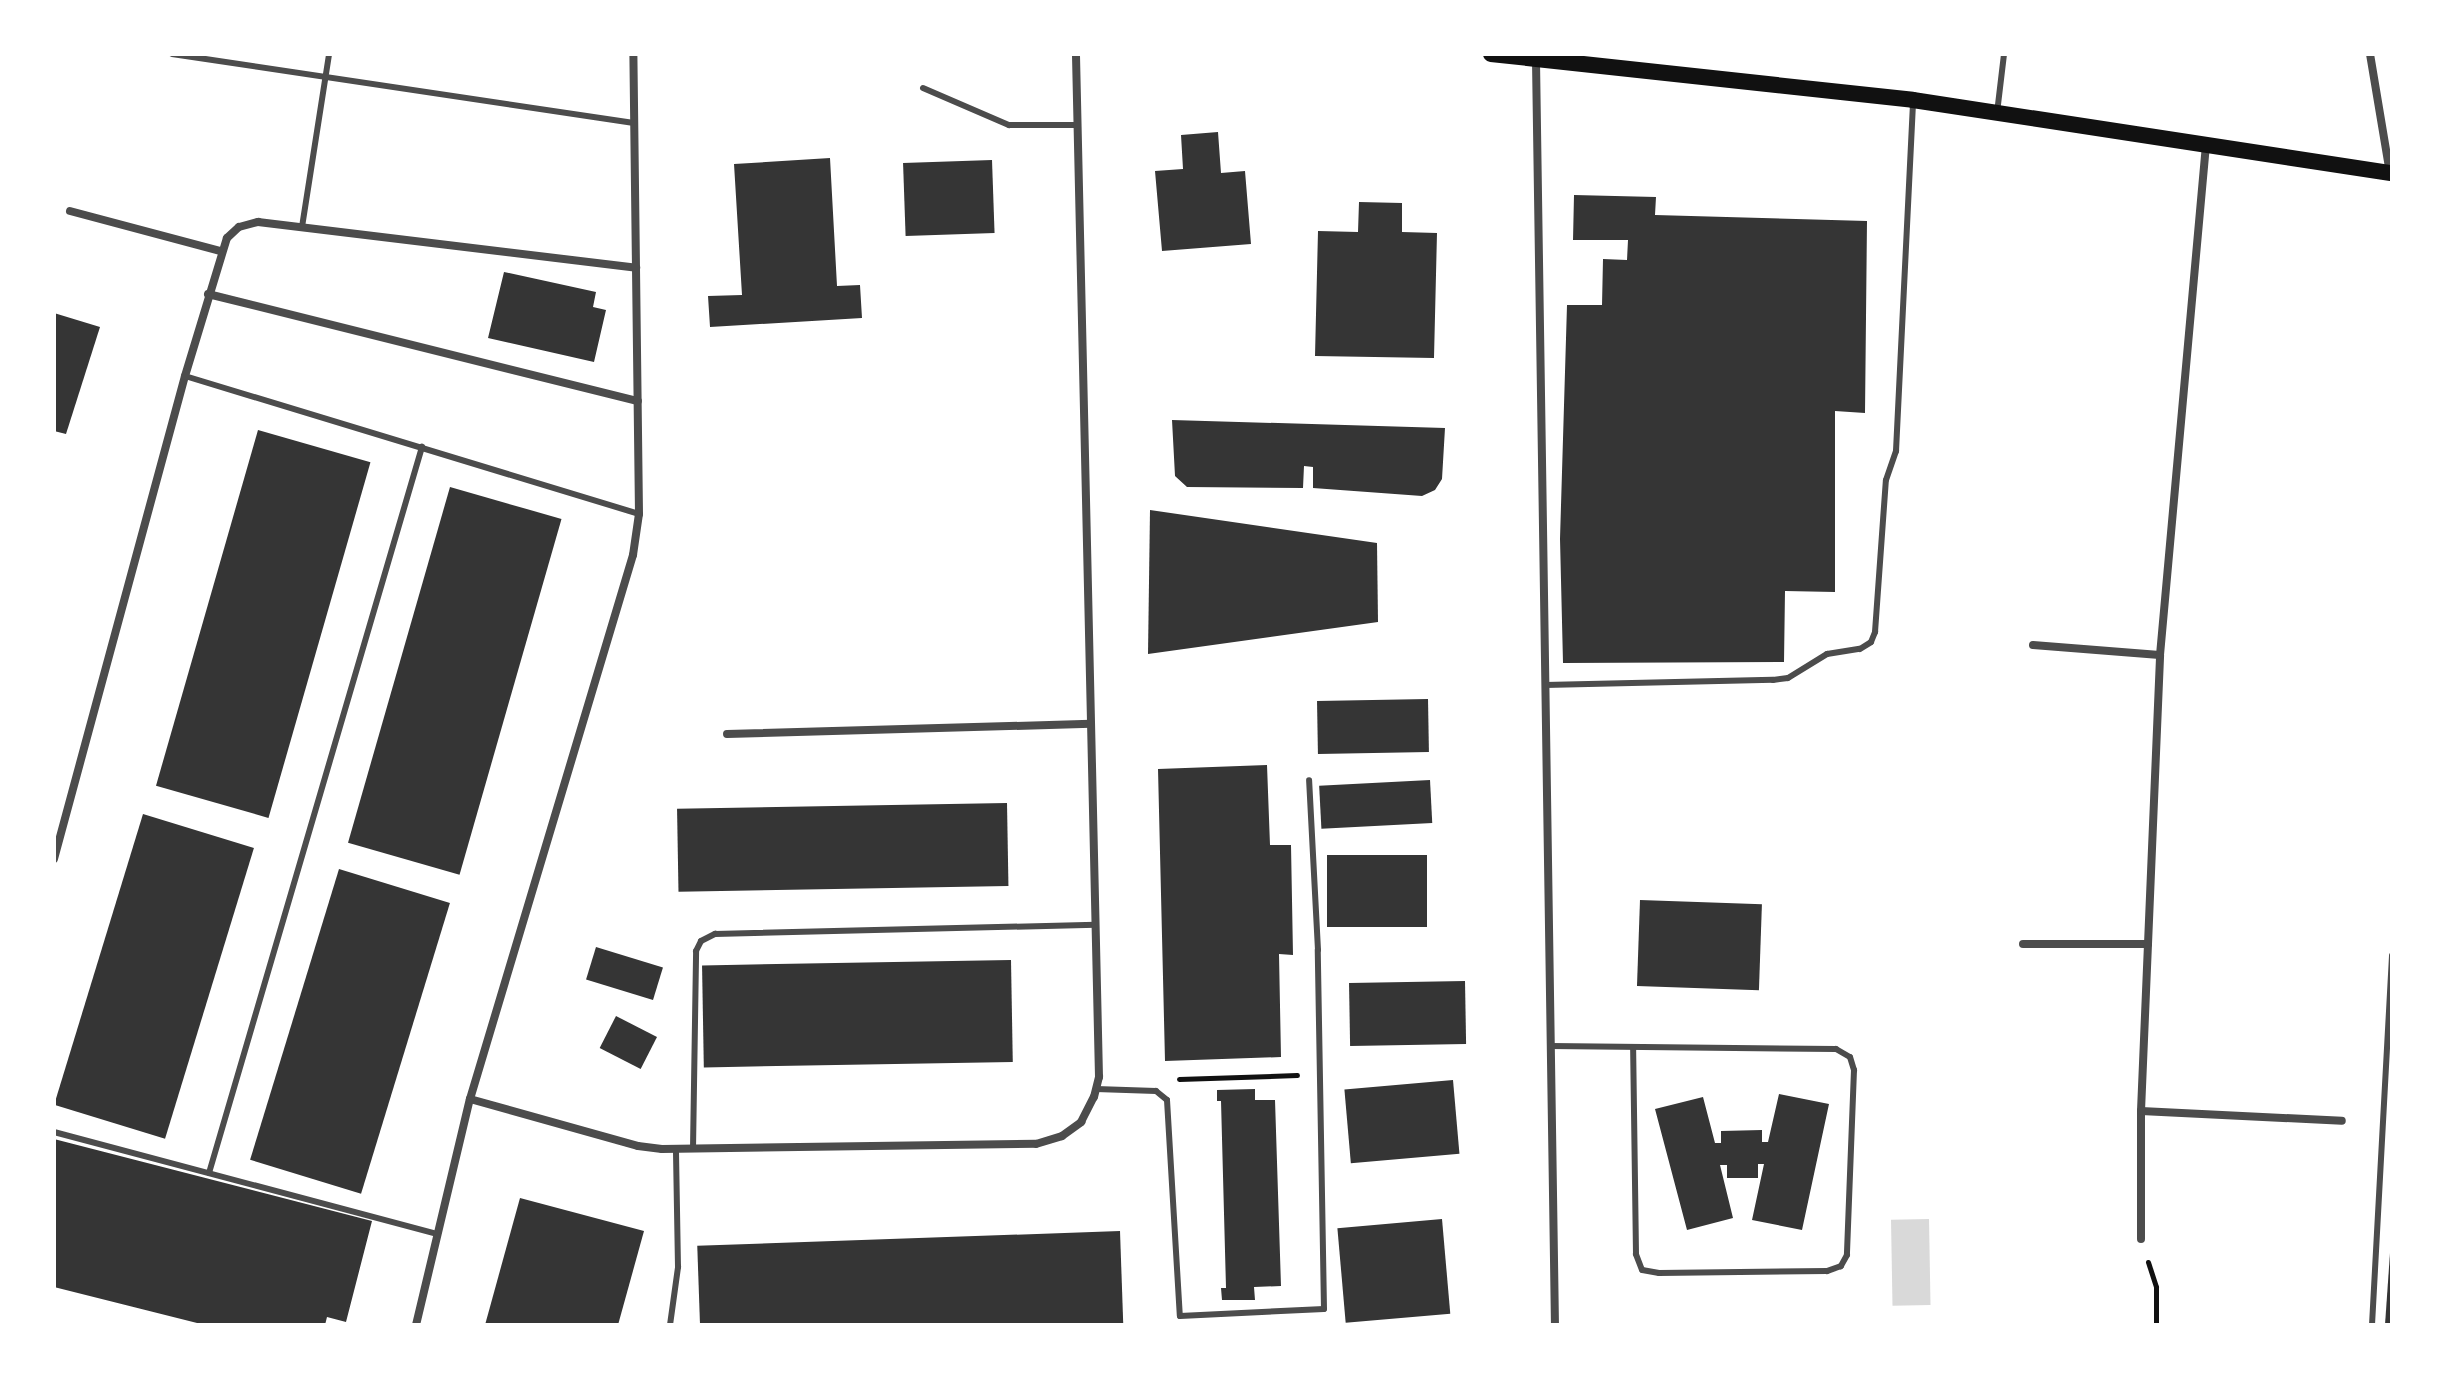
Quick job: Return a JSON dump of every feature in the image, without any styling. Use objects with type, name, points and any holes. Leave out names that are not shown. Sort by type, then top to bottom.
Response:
[{"type":"main road","points":[[1491,54],[1913,100],[2391,173]]},
{"type":"street","points":[[416,1325],[470,1099],[633,555],[639,514],[633,54]]},
{"type":"street","points":[[470,1099],[638,1146],[676,1149],[1036,1144],[1062,1136],[1081,1122],[1096,1089],[1096,925],[1076,54]]},
{"type":"street","points":[[2370,54],[2391,173]]},
{"type":"street","points":[[1536,61],[1555,1325]]},
{"type":"street","points":[[2141,1239],[2141,1111],[2160,655],[2206,144]]},
{"type":"street","points":[[70,211],[220,251]]},
{"type":"street","points":[[54,859],[220,251],[239,227],[258,222],[636,268]]},
{"type":"street","points":[[208,294],[638,401]]},
{"type":"street","points":[[2033,645],[2160,655]]},
{"type":"street","points":[[727,734],[1091,724]]},
{"type":"street","points":[[2023,944],[2148,944]]},
{"type":"street","points":[[2141,1111],[2342,1121]]},
{"type":"lane","points":[[172,54],[634,123]]},
{"type":"lane","points":[[302,227],[329,54]]},
{"type":"lane","points":[[1997,113],[2004,54]]},
{"type":"lane","points":[[923,88],[1009,125],[1077,125]]},
{"type":"lane","points":[[1545,685],[1773,680],[1788,678],[1827,654],[1860,649],[1871,642],[1875,632],[1886,480],[1896,451],[1913,100]]},
{"type":"lane","points":[[185,376],[639,514]]},
{"type":"lane","points":[[209,1173],[422,447]]},
{"type":"lane","points":[[1096,1089],[1156,1091],[1167,1100],[1180,1316],[1324,1309],[1318,950],[1309,780]]},
{"type":"lane","points":[[693,1149],[696,951],[701,941],[715,934],[1096,925]]},
{"type":"lane","points":[[2372,1325],[2392,956]]},
{"type":"lane","points":[[1551,1046],[1836,1049],[1850,1057],[1854,1070],[1847,1255],[1841,1266],[1827,1271],[1659,1273],[1642,1270],[1636,1254],[1633,1048]]},
{"type":"lane","points":[[54,1132],[437,1234]]},
{"type":"lane","points":[[670,1325],[678,1267],[676,1149]]},
{"type":"path","points":[[1163,1094],[1177,1079],[1184,1077],[1318,1075]]},
{"type":"path","points":[[2141,1239],[2156,1287],[2156,1325]]},
{"type":"shaded area","points":[[1929,1219],[1931,1305],[1893,1306],[1891,1220]]},
{"type":"building","points":[[1218,132],[1221,173],[1245,171],[1251,244],[1162,251],[1155,171],[1183,169],[1181,135]]},
{"type":"building","points":[[830,158],[837,286],[860,285],[862,318],[710,327],[708,296],[742,295],[734,164]]},
{"type":"building","points":[[992,160],[995,233],[906,236],[903,163]]},
{"type":"building","points":[[1574,195],[1656,197],[1655,215],[1867,221],[1865,413],[1835,411],[1835,592],[1785,591],[1784,662],[1563,663],[1560,539],[1567,305],[1602,305],[1603,259],[1627,260],[1628,240],[1573,240]]},
{"type":"building","points":[[1359,202],[1402,203],[1402,232],[1437,233],[1434,358],[1315,356],[1318,231],[1358,232]]},
{"type":"building","points":[[504,272],[596,292],[593,307],[606,310],[594,362],[488,338]]},
{"type":"building","points":[[54,313],[100,327],[66,434],[54,431]]},
{"type":"building","points":[[1172,420],[1445,428],[1442,479],[1435,490],[1422,496],[1313,488],[1313,467],[1304,466],[1303,488],[1187,487],[1175,476]]},
{"type":"building","points":[[258,430],[370,462],[268,818],[156,786]]},
{"type":"building","points":[[450,487],[562,519],[460,875],[348,843]]},
{"type":"building","points":[[1150,510],[1377,543],[1378,622],[1148,654]]},
{"type":"building","points":[[1428,699],[1429,752],[1318,754],[1317,701]]},
{"type":"building","points":[[1267,765],[1270,845],[1291,845],[1293,955],[1279,954],[1281,1057],[1165,1061],[1158,769]]},
{"type":"building","points":[[1430,780],[1432,823],[1321,829],[1319,786]]},
{"type":"building","points":[[1007,803],[1008,886],[678,892],[677,809]]},
{"type":"building","points":[[143,814],[254,848],[165,1139],[54,1105]]},
{"type":"building","points":[[1327,855],[1427,855],[1427,927],[1327,927]]},
{"type":"building","points":[[339,869],[450,903],[361,1194],[250,1160]]},
{"type":"building","points":[[1640,900],[1762,904],[1759,990],[1637,986]]},
{"type":"building","points":[[596,947],[663,967],[653,1000],[586,980]]},
{"type":"building","points":[[1011,960],[1013,1062],[704,1067],[702,965]]},
{"type":"building","points":[[1465,981],[1466,1044],[1350,1046],[1349,983]]},
{"type":"building","points":[[616,1016],[657,1037],[641,1069],[600,1048]]},
{"type":"building","points":[[1453,1080],[1459,1154],[1351,1163],[1344,1089]]},
{"type":"building","points":[[1255,1089],[1255,1100],[1275,1100],[1281,1286],[1254,1287],[1255,1300],[1222,1300],[1221,1288],[1226,1288],[1221,1101],[1217,1101],[1217,1090]]},
{"type":"building","points":[[1779,1094],[1829,1104],[1802,1230],[1752,1220],[1764,1164],[1758,1164],[1758,1178],[1727,1178],[1727,1165],[1720,1165],[1733,1218],[1687,1230],[1655,1109],[1703,1097],[1715,1143],[1721,1143],[1721,1131],[1762,1130],[1762,1142],[1768,1142]]},
{"type":"building","points":[[54,1139],[372,1221],[346,1322],[327,1317],[325,1325],[205,1325],[54,1287]]},
{"type":"building","points":[[520,1198],[644,1231],[618,1325],[485,1325]]},
{"type":"building","points":[[1442,1219],[1450,1314],[1346,1323],[1337,1228]]},
{"type":"building","points":[[1120,1231],[1123,1325],[700,1325],[697,1246]]},
{"type":"building","points":[[2390,1253],[2392,1325],[2385,1325]]}]
